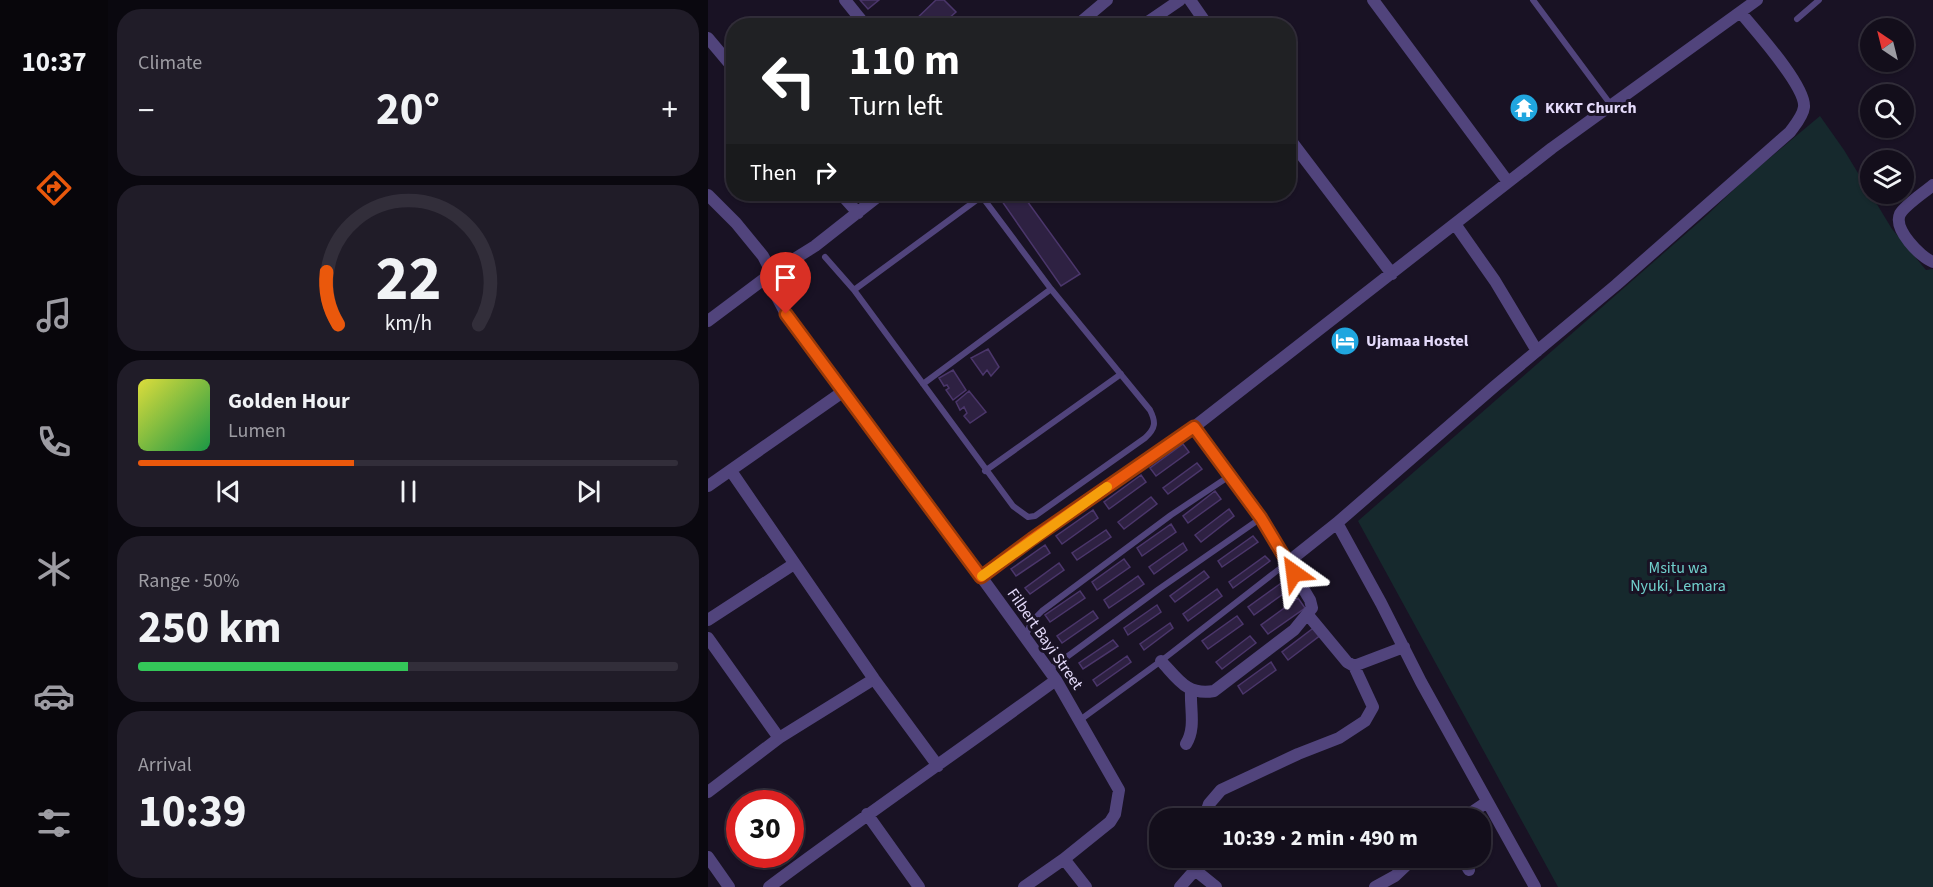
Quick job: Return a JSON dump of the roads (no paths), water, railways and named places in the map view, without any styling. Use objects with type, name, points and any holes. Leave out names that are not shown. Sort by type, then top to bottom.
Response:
[{"type":"street","points":[[845,0],[860,18]]},
{"type":"street","points":[[1086,18],[1107,0]]},
{"type":"street","points":[[1154,18],[1180,0]]},
{"type":"street","points":[[1190,0],[1202,18]]},
{"type":"street","points":[[1373,0],[1508,182]]},
{"type":"street","points":[[981,577],[1194,427],[1508,182],[1756,0]]},
{"type":"street","points":[[1288,562],[1337,523],[1775,146],[1799,119],[1804,107],[1802,93],[1778,58],[1741,12]]},
{"type":"street","points":[[708,38],[726,59]]},
{"type":"street","points":[[1296,148],[1392,274]]},
{"type":"street","points":[[1933,185],[1904,209],[1899,219],[1901,231],[1916,250],[1926,260],[1933,262]]},
{"type":"street","name":"Filbert Bayi Street","points":[[708,195],[763,256],[772,273],[777,297],[786,314],[1052,675],[1119,790],[1115,814],[1110,822],[1024,887]]},
{"type":"street","points":[[847,201],[858,213]]},
{"type":"street","points":[[708,321],[772,273],[815,246],[873,201]]},
{"type":"street","points":[[1455,224],[1495,281],[1537,351]]},
{"type":"street","points":[[708,486],[844,391]]},
{"type":"street","points":[[1161,661],[1191,691],[1205,693],[1214,691],[1294,630],[1312,608],[1310,600],[1261,518],[1194,427]]},
{"type":"street","points":[[731,471],[874,679],[938,766]]},
{"type":"street","points":[[1337,523],[1404,647],[1420,682],[1535,887]]},
{"type":"street","points":[[708,620],[794,564]]},
{"type":"street","points":[[1208,808],[1221,790],[1298,754],[1339,738],[1365,721],[1373,707],[1354,666],[1347,662],[1308,615]]},
{"type":"street","points":[[708,638],[779,738]]},
{"type":"street","points":[[1354,666],[1404,647]]},
{"type":"street","points":[[768,887],[867,814],[938,766],[1052,675]]},
{"type":"street","points":[[708,792],[779,738],[874,679]]},
{"type":"street","points":[[1186,744],[1191,737],[1192,727],[1191,691]]},
{"type":"street","points":[[1478,808],[1487,802]]},
{"type":"street","points":[[867,814],[919,887]]},
{"type":"street","points":[[708,857],[729,887]]},
{"type":"street","points":[[1064,859],[1086,887]]},
{"type":"street","points":[[1180,887],[1193,868]]},
{"type":"street","points":[[1199,868],[1216,887]]},
{"type":"street","points":[[1375,887],[1395,876],[1403,868]]},
{"type":"lane","points":[[1533,0],[1611,105]]},
{"type":"lane","points":[[1797,19],[1819,0]]},
{"type":"lane","points":[[854,290],[973,201]]},
{"type":"lane","points":[[825,257],[854,290],[1013,506],[1028,517],[1035,516],[1154,430],[1154,418],[986,201]]},
{"type":"lane","points":[[923,384],[1051,288]]},
{"type":"lane","points":[[986,471],[1121,374]]},
{"type":"lane","points":[[1026,639],[1031,622],[1041,611],[1171,516],[1231,476]]},
{"type":"lane","points":[[1052,675],[1159,589],[1261,518]]},
{"type":"lane","points":[[1080,720],[1161,661],[1288,562]]},
{"type":"place","name":"KKKT Church","points":[[1524,108]]},
{"type":"place","name":"Ujamaa Hostel","points":[[1345,341]]},
{"type":"park label","name":"Msitu wa Nyuki, Lemara","points":[[1678,577]]}]
